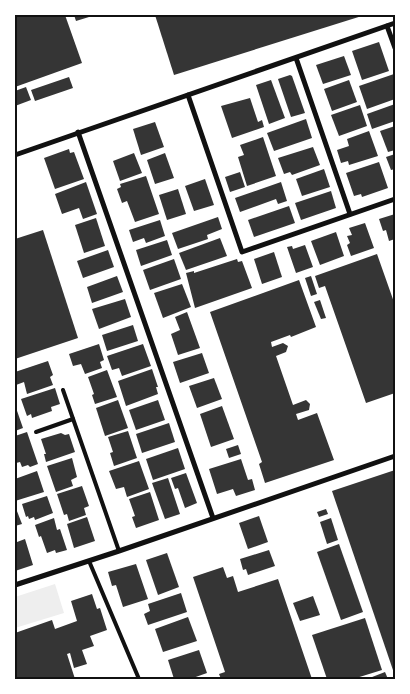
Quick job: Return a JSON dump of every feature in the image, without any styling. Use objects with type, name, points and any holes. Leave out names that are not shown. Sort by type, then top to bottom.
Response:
[{"type":"street","points":[[15,155],[395,23]]},
{"type":"street","points":[[387,26],[395,48]]},
{"type":"street","points":[[296,58],[350,214]]},
{"type":"street","points":[[188,94],[242,252],[395,199]]},
{"type":"street","points":[[78,132],[213,518]]},
{"type":"street","points":[[15,585],[395,456]]},
{"type":"lane","points":[[63,390],[119,551]]},
{"type":"lane","points":[[36,432],[73,419]]},
{"type":"lane","points":[[89,561],[139,679]]},
{"type":"shaded area","points":[[55,584],[64,613],[15,628],[15,597]]},
{"type":"building","points":[[15,15],[65,15],[82,63],[15,87]]},
{"type":"building","points":[[74,15],[88,15],[89,17],[76,21]]},
{"type":"building","points":[[155,15],[365,15],[174,75]]},
{"type":"building","points":[[379,42],[389,71],[362,80],[352,51]]},
{"type":"building","points":[[344,56],[351,75],[323,84],[316,65]]},
{"type":"building","points":[[394,74],[395,99],[367,109],[359,86]]},
{"type":"building","points":[[290,75],[305,113],[291,117],[278,79]]},
{"type":"building","points":[[69,77],[73,88],[35,101],[31,90]]},
{"type":"building","points":[[271,80],[285,118],[269,124],[256,85]]},
{"type":"building","points":[[349,80],[357,102],[332,111],[324,89]]},
{"type":"building","points":[[26,87],[31,100],[15,106],[15,91]]},
{"type":"building","points":[[250,98],[258,122],[262,120],[264,127],[232,138],[221,106]]},
{"type":"building","points":[[395,104],[395,121],[372,129],[367,114]]},
{"type":"building","points":[[360,105],[367,126],[339,136],[331,115]]},
{"type":"building","points":[[306,119],[312,138],[274,151],[267,133]]},
{"type":"building","points":[[155,122],[164,147],[141,155],[133,129]]},
{"type":"building","points":[[395,126],[395,150],[388,152],[380,131]]},
{"type":"building","points":[[369,131],[378,156],[349,165],[348,161],[341,163],[337,150],[349,146],[347,139]]},
{"type":"building","points":[[263,137],[276,176],[247,186],[238,157],[244,155],[240,145]]},
{"type":"building","points":[[313,147],[320,165],[292,175],[290,172],[284,174],[278,158]]},
{"type":"building","points":[[69,149],[70,153],[74,152],[84,179],[55,189],[44,158]]},
{"type":"building","points":[[134,153],[142,173],[120,181],[113,161]]},
{"type":"building","points":[[165,153],[174,178],[155,184],[147,160]]},
{"type":"building","points":[[395,154],[395,169],[391,170],[386,157]]},
{"type":"building","points":[[379,162],[388,188],[362,197],[361,194],[354,196],[346,173]]},
{"type":"building","points":[[324,169],[330,187],[302,196],[296,179]]},
{"type":"building","points":[[240,172],[245,187],[230,192],[225,177]]},
{"type":"building","points":[[146,176],[159,214],[135,222],[127,201],[122,203],[117,189],[121,187],[120,184]]},
{"type":"building","points":[[205,179],[214,205],[194,211],[185,186]]},
{"type":"building","points":[[86,182],[97,214],[83,219],[79,208],[62,214],[55,194]]},
{"type":"building","points":[[281,182],[287,201],[278,204],[276,199],[240,212],[235,198]]},
{"type":"building","points":[[178,189],[186,214],[167,220],[159,195]]},
{"type":"building","points":[[331,191],[336,208],[301,220],[295,203]]},
{"type":"building","points":[[289,206],[295,223],[254,237],[248,220]]},
{"type":"building","points":[[395,214],[395,239],[389,241],[386,230],[383,231],[379,219]]},
{"type":"building","points":[[218,217],[222,229],[207,235],[208,239],[178,249],[172,233]]},
{"type":"building","points":[[96,218],[105,246],[84,253],[75,225]]},
{"type":"building","points":[[160,220],[165,236],[146,243],[144,238],[133,242],[129,230]]},
{"type":"building","points":[[365,223],[374,248],[351,256],[347,245],[350,243],[347,236],[352,235],[349,228]]},
{"type":"building","points":[[43,230],[78,338],[15,359],[15,239]]},
{"type":"building","points":[[336,232],[344,256],[320,265],[311,241]]},
{"type":"building","points":[[220,238],[227,256],[186,270],[179,253]]},
{"type":"building","points":[[167,240],[172,255],[141,266],[136,250]]},
{"type":"building","points":[[305,245],[313,267],[296,273],[287,247],[292,246],[293,249]]},
{"type":"building","points":[[108,250],[114,267],[83,278],[77,261]]},
{"type":"building","points":[[274,252],[282,277],[262,284],[254,259]]},
{"type":"building","points":[[377,254],[395,305],[395,393],[366,403],[325,286],[319,288],[315,276]]},
{"type":"building","points":[[174,259],[181,279],[150,290],[143,270]]},
{"type":"building","points":[[237,259],[238,262],[242,261],[252,288],[195,308],[186,273],[194,271],[194,273]]},
{"type":"building","points":[[117,276],[123,292],[92,303],[87,287]]},
{"type":"building","points":[[311,276],[317,294],[311,296],[305,278]]},
{"type":"building","points":[[299,280],[316,327],[291,337],[290,335],[271,342],[272,347],[283,343],[288,346],[286,352],[276,356],[293,405],[306,400],[310,404],[309,410],[296,414],[298,420],[317,413],[334,460],[265,483],[259,464],[262,462],[210,312]]},
{"type":"building","points":[[182,284],[191,307],[163,318],[154,293]]},
{"type":"building","points":[[125,299],[131,317],[99,329],[92,309]]},
{"type":"building","points":[[320,300],[326,318],[321,319],[314,302]]},
{"type":"building","points":[[187,312],[200,348],[178,355],[171,334],[180,330],[175,317]]},
{"type":"building","points":[[133,325],[138,341],[107,351],[102,335]]},
{"type":"building","points":[[99,344],[104,360],[100,362],[102,368],[85,374],[81,364],[73,366],[69,354]]},
{"type":"building","points":[[143,344],[151,366],[122,376],[119,368],[112,370],[107,356]]},
{"type":"building","points":[[202,353],[209,373],[180,383],[173,362]]},
{"type":"building","points":[[48,361],[53,375],[50,377],[53,385],[27,394],[24,382],[16,385],[15,372]]},
{"type":"building","points":[[152,369],[158,387],[156,387],[158,394],[126,406],[118,381]]},
{"type":"building","points":[[107,370],[117,397],[95,404],[92,395],[94,394],[88,377]]},
{"type":"building","points":[[214,378],[222,399],[197,408],[189,386]]},
{"type":"building","points":[[55,388],[60,404],[51,407],[52,411],[32,418],[31,414],[27,416],[21,399]]},
{"type":"building","points":[[118,400],[128,428],[105,436],[96,408]]},
{"type":"building","points":[[158,400],[165,420],[136,430],[129,410]]},
{"type":"building","points":[[15,405],[23,428],[15,431]]},
{"type":"building","points":[[222,406],[234,439],[211,447],[200,414]]},
{"type":"building","points":[[169,423],[175,442],[142,453],[136,434]]},
{"type":"building","points":[[128,431],[137,458],[114,466],[110,453],[113,452],[108,437]]},
{"type":"building","points":[[27,432],[38,464],[22,467],[20,462],[15,462],[15,436]]},
{"type":"building","points":[[61,433],[69,434],[75,452],[46,462],[44,454],[46,454],[41,439]]},
{"type":"building","points":[[238,445],[241,454],[229,458],[226,449]]},
{"type":"building","points":[[178,448],[185,469],[153,480],[146,459]]},
{"type":"building","points":[[72,458],[77,477],[71,480],[73,486],[56,492],[47,466]]},
{"type":"building","points":[[241,459],[248,480],[252,479],[255,490],[236,496],[233,489],[217,494],[209,469]]},
{"type":"building","points":[[139,461],[149,489],[127,497],[124,487],[116,489],[109,471]]},
{"type":"building","points":[[395,470],[395,676],[332,491]]},
{"type":"building","points":[[37,471],[44,492],[15,501],[15,479]]},
{"type":"building","points":[[186,473],[197,503],[185,508],[178,488],[175,489],[171,478]]},
{"type":"building","points":[[168,478],[180,514],[165,519],[152,483]]},
{"type":"building","points":[[82,486],[89,506],[84,508],[86,515],[69,521],[67,514],[64,515],[57,494]]},
{"type":"building","points":[[150,492],[159,520],[136,528],[132,517],[135,516],[129,499]]},
{"type":"building","points":[[47,496],[53,513],[35,520],[34,517],[29,519],[28,516],[26,517],[22,504]]},
{"type":"building","points":[[15,506],[22,524],[15,526]]},
{"type":"building","points":[[326,509],[328,514],[319,517],[317,512]]},
{"type":"building","points":[[259,516],[268,542],[248,549],[239,523]]},
{"type":"building","points":[[87,517],[95,541],[74,548],[67,524]]},
{"type":"building","points":[[54,518],[57,530],[60,529],[67,550],[56,553],[55,550],[47,553],[35,525]]},
{"type":"building","points":[[331,518],[338,540],[327,544],[320,522]]},
{"type":"building","points":[[15,536],[17,542],[25,539],[33,565],[15,571]]},
{"type":"building","points":[[339,544],[363,612],[341,620],[317,552]]},
{"type":"building","points":[[269,550],[275,566],[248,575],[246,569],[243,570],[240,559]]},
{"type":"building","points":[[167,553],[179,587],[158,595],[146,560]]},
{"type":"building","points":[[136,564],[148,599],[123,607],[116,585],[112,586],[108,572]]},
{"type":"building","points":[[223,567],[227,578],[233,576],[238,592],[278,579],[312,679],[221,679],[219,674],[225,672],[193,577]]},
{"type":"building","points":[[181,593],[187,612],[148,625],[144,614],[150,611],[148,604]]},
{"type":"building","points":[[92,594],[97,609],[100,608],[107,630],[90,636],[94,646],[82,650],[87,664],[74,668],[70,653],[67,654],[75,679],[15,679],[15,633],[52,620],[55,629],[77,621],[71,601]]},
{"type":"building","points":[[313,596],[320,615],[300,621],[293,603]]},
{"type":"building","points":[[188,617],[197,641],[163,652],[155,629]]},
{"type":"building","points":[[365,618],[382,670],[353,679],[327,679],[312,635]]},
{"type":"building","points":[[199,650],[207,673],[190,679],[174,679],[168,660]]},
{"type":"building","points":[[385,672],[388,679],[367,679]]}]
